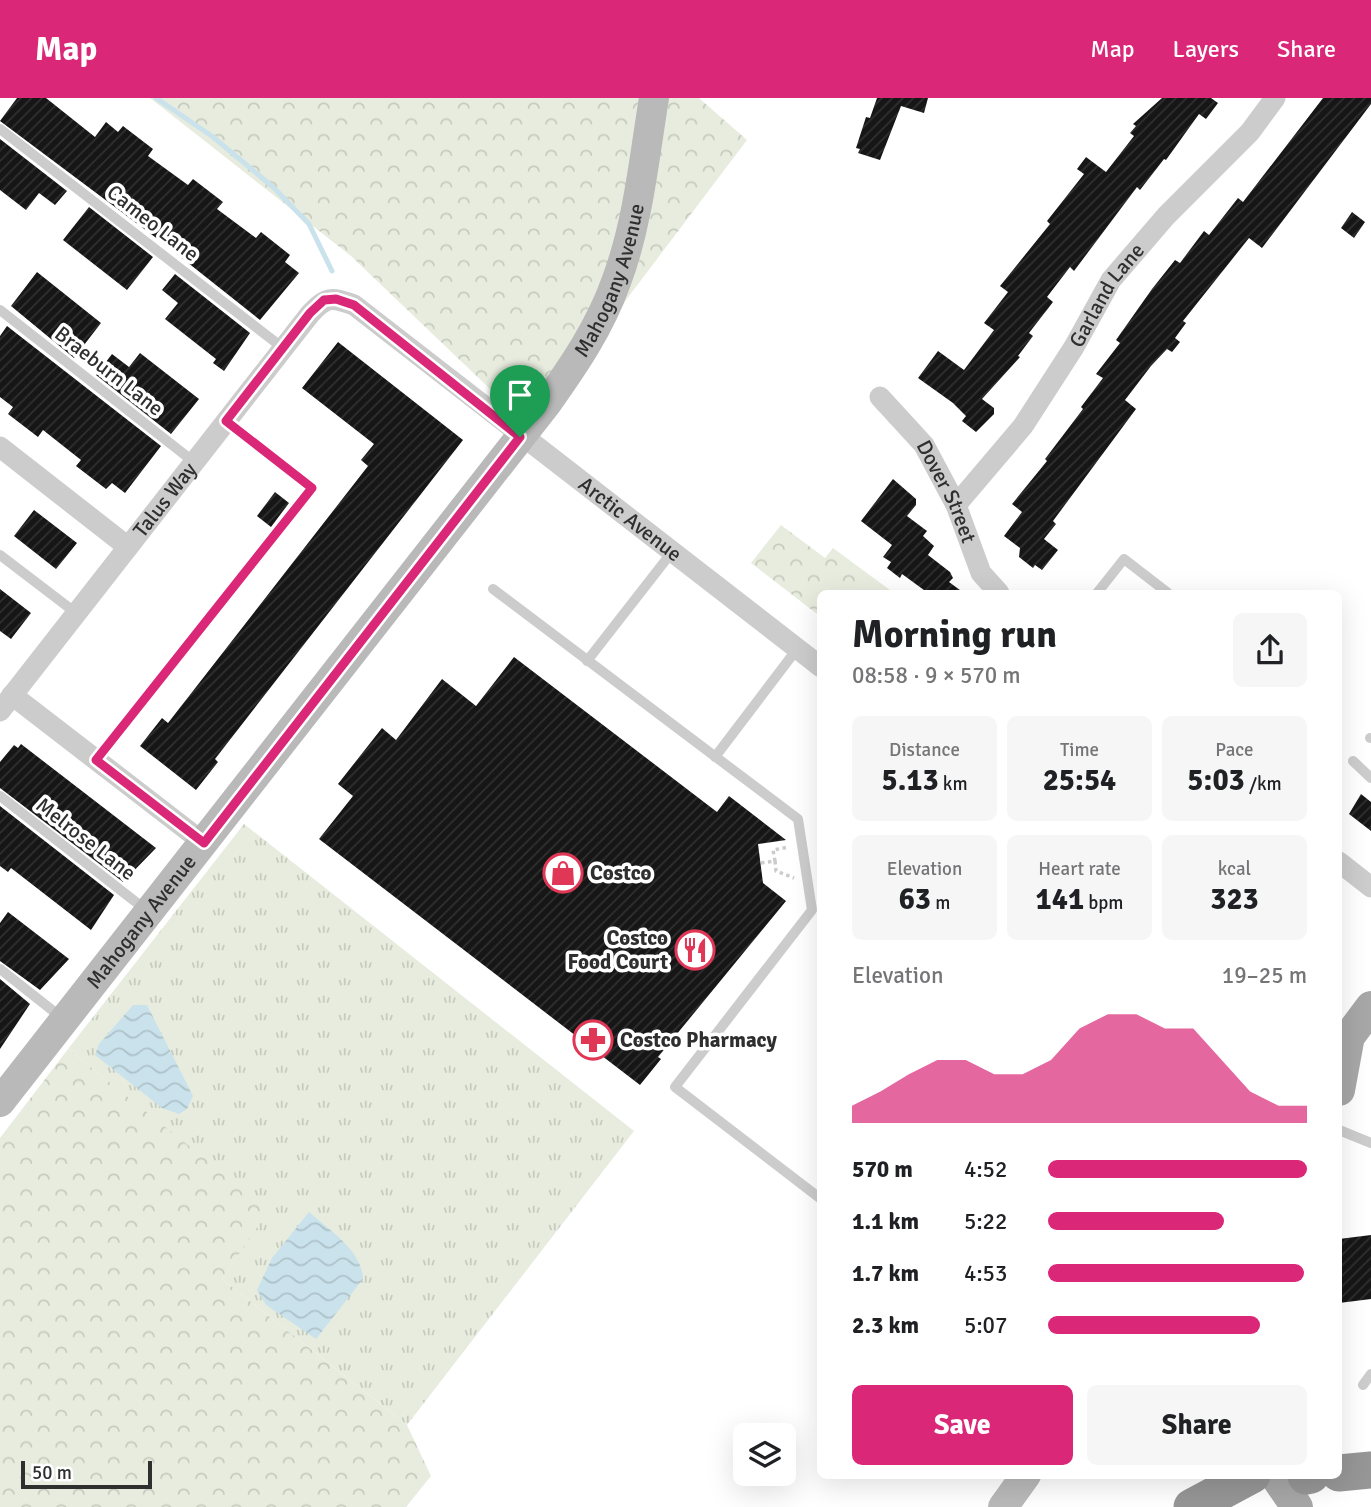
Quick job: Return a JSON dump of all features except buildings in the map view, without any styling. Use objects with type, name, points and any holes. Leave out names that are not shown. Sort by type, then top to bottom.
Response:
[{"type":"highway","points":[[1342,1473],[1371,1470]]},
{"type":"highway","points":[[1192,1507],[1244,1479]]},
{"type":"main road","points":[[1342,1064],[1344,1046],[1371,1007]]},
{"type":"main road","points":[[1278,1479],[1297,1507]]},
{"type":"main road","points":[[1297,1507],[1307,1479]]},
{"type":"street","name":"Mahogany Avenue","points":[[7,1089],[204,843],[583,353],[617,282],[635,210],[654,98]]},
{"type":"street","name":"Garland Lane","points":[[956,505],[1023,426],[1074,348],[1111,280],[1166,216],[1250,132],[1275,98]]},
{"type":"street","name":"Arctic Avenue","points":[[336,299],[354,305],[520,437],[817,664]]},
{"type":"street","name":"Talus Way","points":[[6,703],[283,348],[324,300],[336,299]]},
{"type":"street","name":"Dover Street","points":[[880,397],[924,445],[956,505],[981,573],[996,590]]},
{"type":"street","points":[[0,447],[128,547]]},
{"type":"street","points":[[6,703],[96,760],[204,843]]},
{"type":"street","points":[[1342,864],[1371,887]]},
{"type":"street","points":[[1003,1507],[1023,1479]]},
{"type":"lane","name":"Cameo Lane","points":[[0,129],[283,348]]},
{"type":"lane","name":"Braeburn Lane","points":[[0,310],[194,462]]},
{"type":"lane","points":[[96,760],[312,488],[226,421]]},
{"type":"lane","points":[[587,661],[672,552]]},
{"type":"lane","points":[[0,555],[76,613]]},
{"type":"lane","points":[[1099,590],[1124,559],[1164,590]]},
{"type":"lane","points":[[493,589],[798,819],[812,910],[676,1087],[817,1196]]},
{"type":"lane","points":[[715,757],[797,649]]},
{"type":"lane","points":[[1353,761],[1371,778]]},
{"type":"lane","name":"Melrose Lane","points":[[0,796],[148,912]]},
{"type":"lane","points":[[0,969],[64,1020]]},
{"type":"lane","points":[[1342,1131],[1371,1143]]},
{"type":"lane","points":[[1363,1385],[1371,1374]]},
{"type":"path","points":[[791,847],[773,850],[776,871],[794,878]]},
{"type":"path","points":[[761,863],[775,861]]},
{"type":"green space","points":[[150,98],[699,98],[747,140],[530,427],[351,256]]},
{"type":"green space","points":[[781,525],[825,558],[833,548],[890,590],[817,590],[817,614],[751,563]]},
{"type":"green space","points":[[244,824],[634,1131],[407,1425],[222,1279],[268,1210],[68,1049]]},
{"type":"green space","points":[[68,1049],[269,1210],[222,1279],[407,1425],[431,1476],[406,1507],[0,1507],[0,1138]]},
{"type":"water","points":[[133,1005],[147,1005],[193,1096],[187,1109],[179,1114],[162,1108],[95,1055],[99,1044]]},
{"type":"water","points":[[309,1212],[351,1250],[357,1259],[363,1279],[316,1339],[266,1305],[257,1290],[272,1258]]},
{"type":"waterway","points":[[156,98],[213,137],[273,187],[309,224],[332,271]]},
{"type":"place","name":"Costco","points":[[563,873]]},
{"type":"place","name":"Costco Food Court","points":[[695,950]]},
{"type":"place","name":"Costco Pharmacy","points":[[593,1040]]},
{"type":"route","points":[[336,299],[354,305],[520,437],[204,843],[96,760],[312,488],[226,421],[310,313],[324,300],[336,299]]}]
